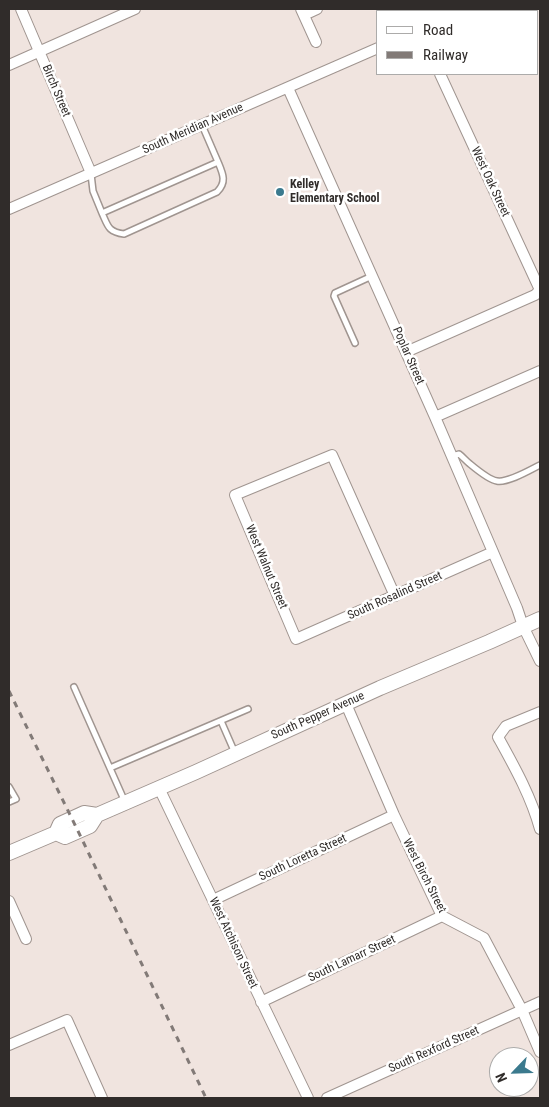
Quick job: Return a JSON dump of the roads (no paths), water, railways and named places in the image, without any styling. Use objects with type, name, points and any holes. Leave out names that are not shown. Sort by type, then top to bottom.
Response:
[{"type":"main road","name":"South Pepper Avenue","points":[[9,853],[56,833],[60,824],[84,813],[97,815],[540,619]]},
{"type":"street","name":"Birch Street","points":[[21,9],[91,173]]},
{"type":"street","points":[[9,65],[135,9]]},
{"type":"street","points":[[316,42],[303,12],[317,9]]},
{"type":"street","name":"South Meridian Avenue","points":[[9,209],[376,49]]},
{"type":"street","name":"West Oak Street","points":[[440,75],[540,290]]},
{"type":"street","name":"Poplar Street","points":[[288,88],[452,456],[523,626],[540,661]]},
{"type":"street","points":[[406,352],[537,294],[540,290]]},
{"type":"street","points":[[435,418],[540,371]]},
{"type":"street","name":"West Walnut Street","points":[[296,639],[235,495],[332,455],[395,596]]},
{"type":"street","name":"South Rosalind Street","points":[[296,639],[492,552]]},
{"type":"street","name":"West Birch Street","points":[[346,704],[394,816],[442,916],[484,938],[522,1010],[540,1052]]},
{"type":"street","points":[[540,712],[506,726],[498,737],[525,790],[540,829]]},
{"type":"street","name":"West Atchison Street","points":[[159,788],[308,1098]]},
{"type":"street","name":"South Loretta Street","points":[[213,900],[394,816]]},
{"type":"street","points":[[9,901],[26,939]]},
{"type":"street","name":"South Lamarr Street","points":[[261,1002],[442,916]]},
{"type":"street","name":"South Rexford Street","points":[[327,1098],[540,1002]]},
{"type":"street","points":[[9,1045],[66,1020],[102,1098]]},
{"type":"lane","points":[[91,173],[93,191],[108,227],[115,233],[124,234],[217,192],[222,187],[224,178],[202,125]]},
{"type":"lane","points":[[102,213],[218,162]]},
{"type":"lane","points":[[356,343],[334,293],[372,276]]},
{"type":"lane","points":[[452,456],[461,455],[470,465],[494,481],[501,482],[540,465]]},
{"type":"lane","points":[[74,687],[125,802]]},
{"type":"lane","points":[[110,768],[248,709]]},
{"type":"lane","points":[[220,721],[235,754]]},
{"type":"lane","points":[[9,787],[16,799],[9,802]]},
{"type":"railway","points":[[9,691],[206,1098]]},
{"type":"place","name":"Kelley Elementary School","points":[[280,192]]}]
